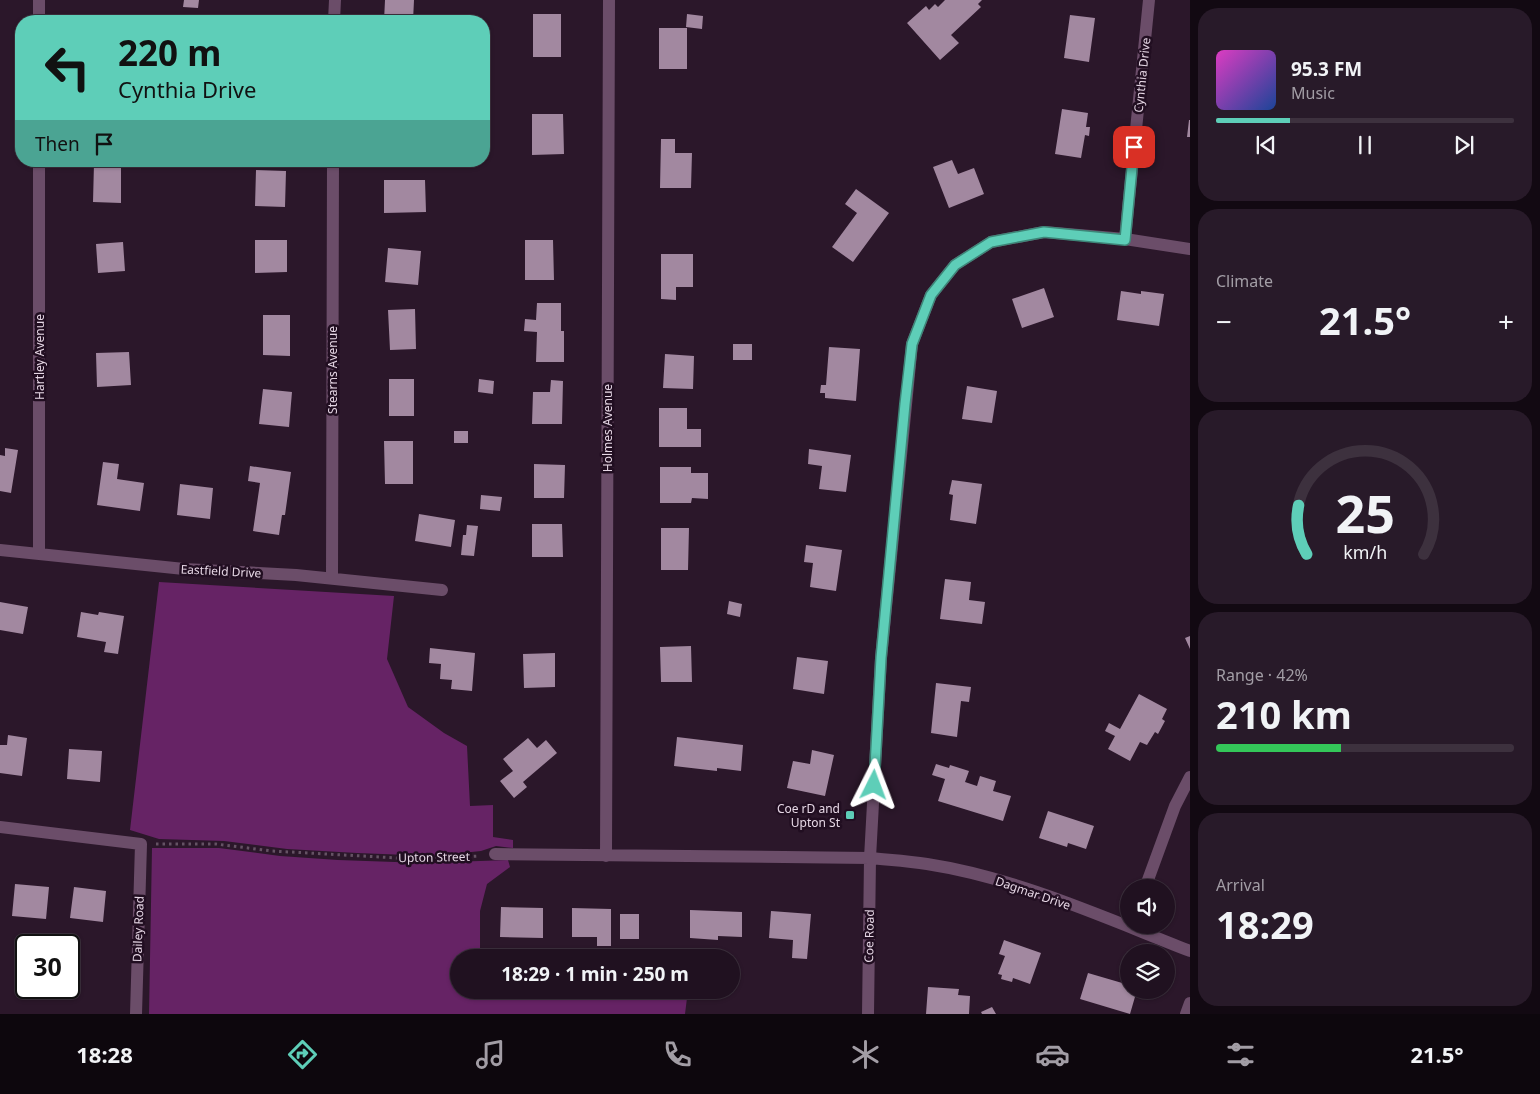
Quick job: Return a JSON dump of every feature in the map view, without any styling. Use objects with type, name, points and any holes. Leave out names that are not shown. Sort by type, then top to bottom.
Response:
[{"type":"street","points":[[40,0],[40,15]]},
{"type":"street","points":[[334,15],[335,0]]},
{"type":"street","name":"Holmes Avenue","points":[[606,856],[608,0]]},
{"type":"street","name":"Cynthia Drive","points":[[1125,240],[1149,0]]},
{"type":"street","name":"Hartley Avenue","points":[[39,167],[39,554]]},
{"type":"street","name":"Stearns Avenue","points":[[332,578],[333,167]]},
{"type":"street","name":"Coe Road","points":[[868,1014],[870,858],[881,658],[912,344],[931,295],[955,265],[991,242],[1044,232],[1190,249]]},
{"type":"street","name":"Eastfield Drive","points":[[0,550],[184,569],[296,575],[442,590]]},
{"type":"street","points":[[1148,879],[1175,806],[1190,777]]},
{"type":"street","points":[[0,827],[141,844]]},
{"type":"street","name":"Dailey Road","points":[[136,1014],[141,844]]},
{"type":"street","points":[[495,854],[870,858]]},
{"type":"street","name":"Dagmar Drive","points":[[870,858],[927,864],[985,876],[1120,922]]},
{"type":"street","name":"Dagmar Drive","points":[[1149,934],[1190,951]]},
{"type":"street","points":[[1186,1014],[1190,1003]]},
{"type":"path","name":"Upton Street","points":[[141,844],[216,844],[272,851],[416,859],[440,859],[495,854]]},
{"type":"shaded area","points":[[159,582],[394,596],[387,659],[408,707],[444,733],[467,746],[470,806],[493,805],[493,837],[513,840],[513,848],[496,846],[481,851],[433,856],[357,853],[287,849],[224,841],[159,839],[130,830]]},
{"type":"shaded area","points":[[152,848],[219,848],[280,856],[423,863],[508,860],[510,867],[487,884],[480,911],[480,949],[450,949],[450,999],[687,999],[685,1014],[149,1014]]},
{"type":"building","points":[[184,0],[199,0],[198,8],[183,7]]},
{"type":"building","points":[[385,0],[414,0],[413,15],[384,15]]},
{"type":"building","points":[[945,0],[982,0],[978,4],[981,7],[951,35],[959,43],[940,60],[907,23],[926,6],[929,10],[935,4],[938,7]]},
{"type":"building","points":[[533,14],[561,14],[561,57],[533,57]]},
{"type":"building","points":[[687,14],[703,16],[702,29],[686,27]]},
{"type":"building","points":[[1070,15],[1095,18],[1089,62],[1064,58]]},
{"type":"building","points":[[659,28],[687,28],[687,69],[659,69]]},
{"type":"building","points":[[1062,109],[1088,113],[1086,127],[1090,127],[1089,136],[1085,135],[1081,158],[1055,154]]},
{"type":"building","points":[[532,114],[563,114],[564,154],[532,155]]},
{"type":"building","points":[[1189,120],[1190,137],[1187,137]]},
{"type":"building","points":[[661,139],[675,139],[675,153],[692,153],[691,188],[660,188]]},
{"type":"building","points":[[952,160],[958,174],[974,168],[984,194],[949,208],[933,167]]},
{"type":"building","points":[[94,167],[121,167],[121,203],[93,202]]},
{"type":"building","points":[[256,170],[286,171],[285,207],[255,206]]},
{"type":"building","points":[[384,180],[425,180],[426,212],[384,213]]},
{"type":"building","points":[[856,189],[889,213],[853,262],[832,247],[857,213],[845,204]]},
{"type":"building","points":[[255,240],[287,240],[287,272],[255,273]]},
{"type":"building","points":[[525,240],[553,240],[554,280],[525,280]]},
{"type":"building","points":[[123,242],[125,271],[98,273],[96,244]]},
{"type":"building","points":[[388,248],[421,251],[418,285],[385,282]]},
{"type":"building","points":[[661,254],[693,254],[693,287],[676,287],[676,300],[661,299]]},
{"type":"building","points":[[1044,288],[1054,317],[1022,328],[1012,299]]},
{"type":"building","points":[[1121,291],[1141,294],[1141,291],[1164,294],[1159,326],[1117,320]]},
{"type":"building","points":[[537,303],[561,303],[561,331],[564,331],[564,362],[536,362],[537,332],[524,331],[525,319],[536,320]]},
{"type":"building","points":[[415,309],[416,349],[390,350],[388,310]]},
{"type":"building","points":[[263,315],[290,315],[290,356],[263,355]]},
{"type":"building","points":[[733,344],[752,344],[752,360],[733,360]]},
{"type":"building","points":[[829,347],[860,349],[856,401],[825,398],[825,393],[820,393],[821,385],[826,385]]},
{"type":"building","points":[[129,352],[131,385],[97,387],[96,353]]},
{"type":"building","points":[[665,354],[694,356],[693,389],[663,388]]},
{"type":"building","points":[[389,379],[414,379],[414,416],[389,416]]},
{"type":"building","points":[[479,379],[494,381],[493,394],[478,392]]},
{"type":"building","points":[[551,380],[563,381],[562,424],[532,424],[533,392],[550,392]]},
{"type":"building","points":[[967,386],[997,391],[992,423],[962,419]]},
{"type":"building","points":[[263,389],[292,392],[289,427],[259,424]]},
{"type":"building","points":[[659,408],[687,408],[687,429],[701,429],[701,447],[659,447]]},
{"type":"building","points":[[454,431],[468,431],[468,443],[454,443]]},
{"type":"building","points":[[384,441],[413,441],[413,484],[385,484]]},
{"type":"building","points":[[5,448],[18,450],[11,493],[0,491],[0,455],[5,456]]},
{"type":"building","points":[[809,449],[851,455],[846,492],[819,489],[822,466],[808,464]]},
{"type":"building","points":[[103,462],[119,464],[117,479],[144,483],[140,511],[97,505]]},
{"type":"building","points":[[534,464],[565,465],[564,498],[534,498]]},
{"type":"building","points":[[250,466],[291,472],[285,515],[282,515],[279,535],[253,531],[260,483],[248,481]]},
{"type":"building","points":[[660,467],[691,467],[691,473],[708,473],[708,499],[692,498],[691,503],[660,503]]},
{"type":"building","points":[[952,480],[982,484],[976,524],[950,520],[953,495],[949,494]]},
{"type":"building","points":[[180,484],[213,488],[210,519],[177,515]]},
{"type":"building","points":[[481,495],[502,497],[500,511],[480,509]]},
{"type":"building","points":[[419,514],[455,520],[451,547],[415,541]]},
{"type":"building","points":[[532,524],[562,524],[563,557],[532,557]]},
{"type":"building","points":[[467,525],[478,526],[474,556],[461,555],[463,535],[466,535]]},
{"type":"building","points":[[661,528],[689,528],[688,570],[661,570]]},
{"type":"building","points":[[806,545],[842,550],[836,591],[810,587],[813,563],[804,562]]},
{"type":"building","points":[[945,579],[971,582],[969,600],[985,602],[982,624],[940,619]]},
{"type":"building","points":[[729,601],[742,604],[740,617],[727,614]]},
{"type":"building","points":[[0,602],[28,607],[23,634],[0,630]]},
{"type":"building","points":[[81,612],[98,615],[99,612],[124,616],[118,654],[104,652],[106,642],[77,637]]},
{"type":"building","points":[[1190,636],[1190,649],[1185,638]]},
{"type":"building","points":[[691,646],[692,682],[661,682],[660,647]]},
{"type":"building","points":[[430,648],[475,653],[472,691],[451,689],[452,680],[440,679],[441,664],[429,663]]},
{"type":"building","points":[[555,653],[555,687],[524,688],[523,654]]},
{"type":"building","points":[[797,657],[828,661],[824,694],[793,689]]},
{"type":"building","points":[[936,683],[971,687],[969,702],[961,701],[957,737],[931,733]]},
{"type":"building","points":[[1139,694],[1167,709],[1162,719],[1165,721],[1158,734],[1155,732],[1147,745],[1140,742],[1130,761],[1108,749],[1115,736],[1105,731],[1109,723],[1120,729]]},
{"type":"building","points":[[8,735],[27,738],[22,776],[0,773],[0,745],[7,745]]},
{"type":"building","points":[[677,737],[743,745],[741,771],[717,768],[717,771],[674,766]]},
{"type":"building","points":[[528,738],[537,748],[546,740],[557,753],[523,782],[527,787],[514,798],[500,781],[513,771],[503,759]]},
{"type":"building","points":[[69,749],[102,751],[100,782],[67,779]]},
{"type":"building","points":[[812,750],[834,755],[825,796],[787,788],[793,761],[810,764]]},
{"type":"building","points":[[936,764],[949,768],[950,765],[969,771],[965,782],[977,786],[980,776],[996,781],[993,791],[1011,796],[1003,821],[938,801],[945,779],[932,775]]},
{"type":"building","points":[[1048,811],[1094,826],[1086,849],[1068,843],[1067,847],[1039,838]]},
{"type":"building","points":[[15,884],[49,887],[46,919],[12,916]]},
{"type":"building","points":[[74,887],[106,891],[103,922],[70,918]]},
{"type":"building","points":[[501,907],[543,908],[543,938],[500,937]]},
{"type":"building","points":[[572,908],[611,909],[611,946],[597,946],[597,937],[572,937]]},
{"type":"building","points":[[690,910],[742,912],[742,937],[718,936],[718,940],[690,938]]},
{"type":"building","points":[[771,911],[811,914],[807,959],[792,958],[793,940],[769,938]]},
{"type":"building","points":[[620,914],[639,914],[639,939],[620,939]]},
{"type":"building","points":[[1004,940],[1041,953],[1030,984],[1013,978],[1012,982],[1001,979],[1002,975],[998,974],[1005,956],[999,954]]},
{"type":"building","points":[[1088,973],[1120,982],[1120,999],[1134,999],[1130,1014],[1080,999]]},
{"type":"building","points":[[928,987],[959,989],[958,995],[970,996],[969,1014],[926,1014]]},
{"type":"building","points":[[992,1007],[996,1014],[982,1014],[981,1012]]},
{"type":"place","name":"Coe rD and Upton St","points":[[850,815]]},
{"type":"route","points":[[874,785],[881,658],[905,404],[912,344],[931,295],[955,265],[991,242],[1044,232],[1125,240],[1134,147]]}]
